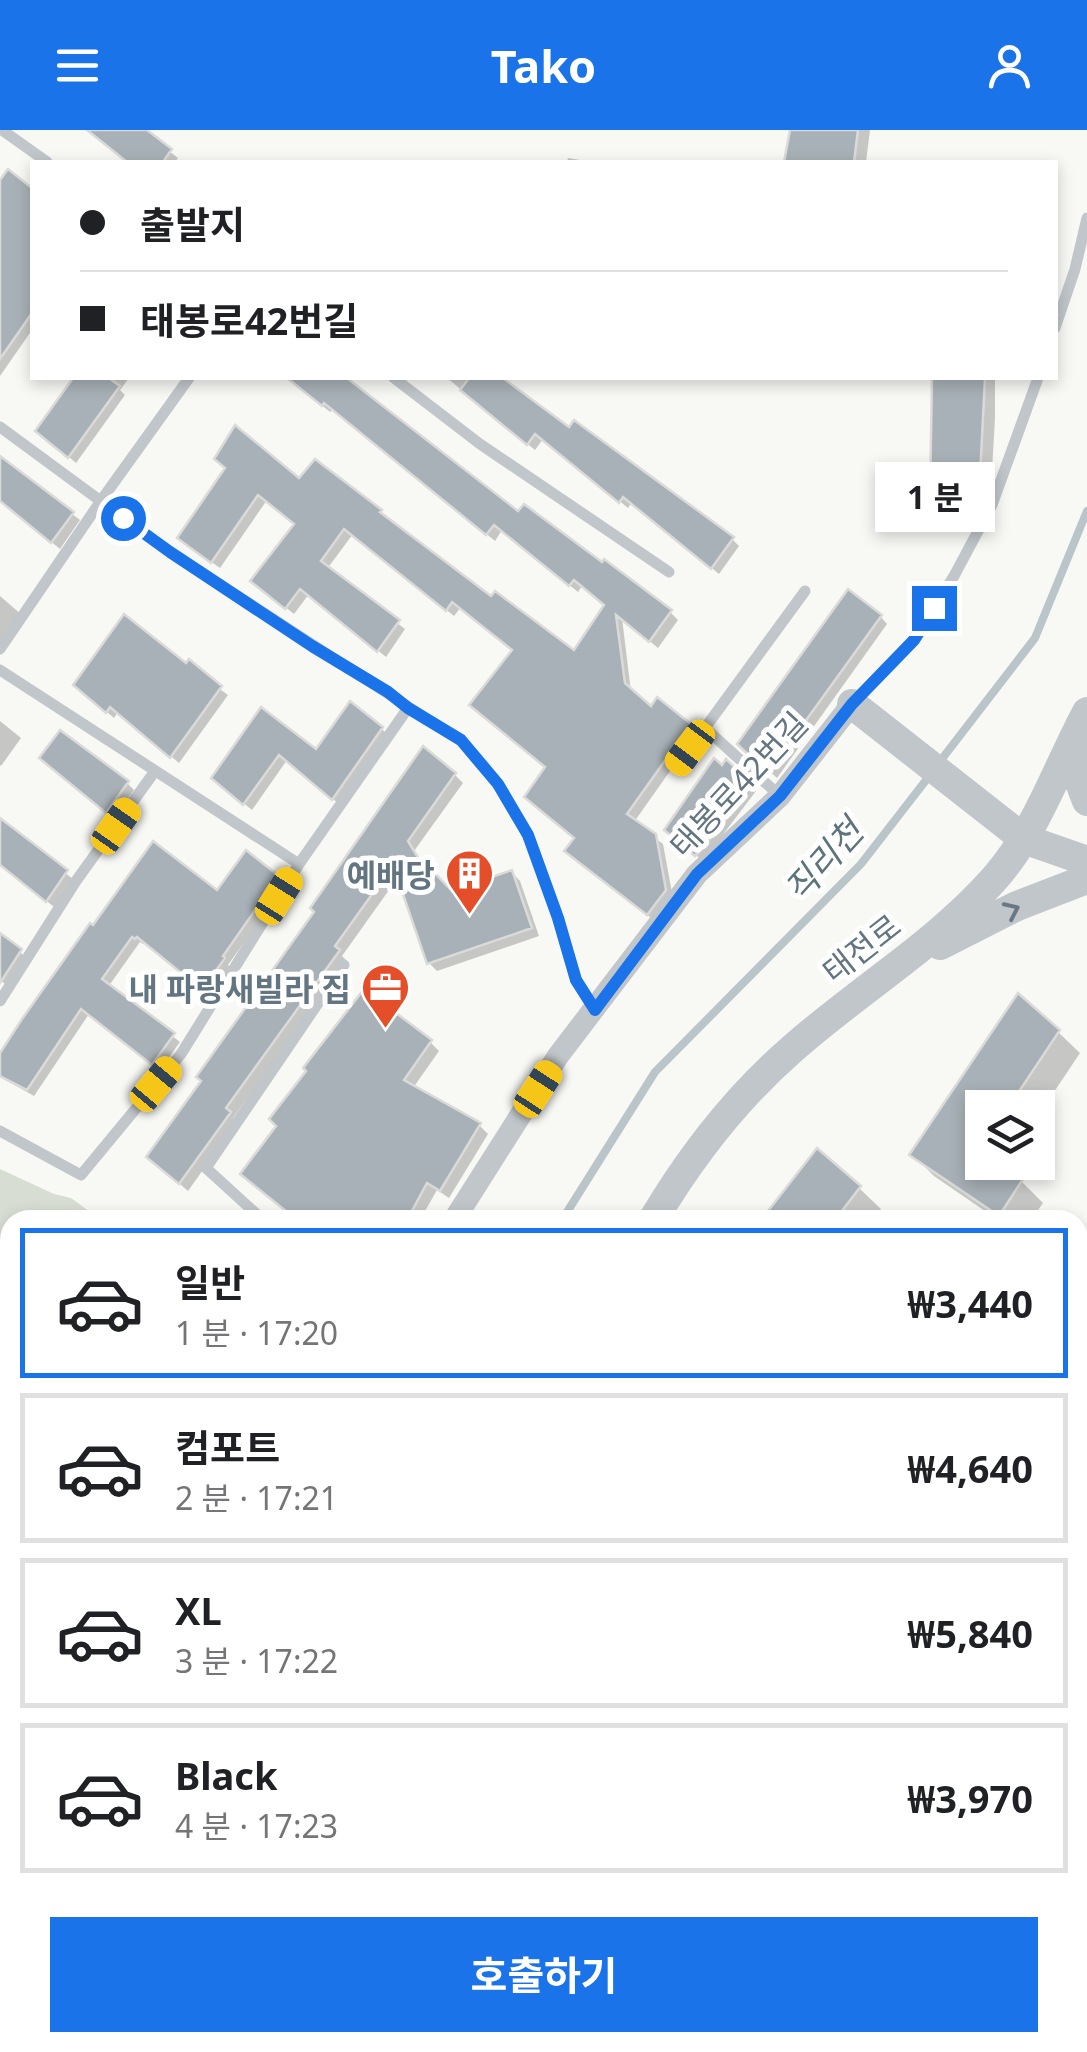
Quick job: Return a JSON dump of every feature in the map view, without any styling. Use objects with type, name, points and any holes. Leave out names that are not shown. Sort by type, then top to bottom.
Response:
[{"type":"street","points":[[852,704],[1024,839],[1087,861]]},
{"type":"street","name":"태봉로42번길","points":[[460,1210],[558,1056],[697,874],[780,796],[852,704]]},
{"type":"street","points":[[1083,720],[1078,780],[1087,801]]},
{"type":"street","name":"태전로","points":[[658,1210],[682,1170],[756,1082],[832,1015],[962,912],[996,876],[1024,839],[1083,720]]},
{"type":"street","points":[[893,968],[1017,906],[1087,879]]},
{"type":"lane","points":[[2,130],[44,160]]},
{"type":"lane","points":[[1058,319],[1087,218]]},
{"type":"lane","points":[[0,648],[188,380]]},
{"type":"lane","points":[[397,380],[480,444],[669,572]]},
{"type":"lane","name":"태봉로42번길","points":[[852,704],[914,640],[954,576],[992,505],[1037,380]]},
{"type":"lane","points":[[0,427],[170,552],[461,740],[498,784],[528,835],[576,980],[595,1010]]},
{"type":"lane","points":[[676,767],[804,591]]},
{"type":"lane","points":[[0,670],[299,864]]},
{"type":"lane","points":[[0,1131],[81,1175],[181,1054],[299,864],[408,708]]},
{"type":"lane","points":[[705,728],[780,796]]},
{"type":"lane","points":[[0,1001],[76,881],[155,771]]},
{"type":"lane","points":[[252,1210],[206,1168],[344,966]]},
{"type":"shaded area","points":[[0,1169],[71,1198],[87,1210],[0,1210]]},
{"type":"building","points":[[87,130],[147,130],[172,149],[164,160],[124,160]]},
{"type":"building","points":[[790,130],[858,130],[854,160],[784,160]]},
{"type":"building","points":[[8,169],[30,186],[30,316],[0,359],[0,180]]},
{"type":"building","points":[[72,380],[112,380],[120,386],[68,458],[35,431]]},
{"type":"building","points":[[290,380],[350,380],[518,511],[524,504],[672,610],[649,642],[616,615],[625,683],[651,706],[657,697],[691,724],[627,814],[656,834],[666,890],[647,915],[564,851],[574,838],[524,797],[545,767],[469,705],[512,650],[452,602],[446,611],[344,529],[321,561],[400,620],[377,652],[300,589],[285,609],[250,581],[294,524],[258,495],[211,563],[177,538],[225,468],[214,459],[235,425],[299,478],[315,459],[491,596],[495,591],[574,650],[604,605],[574,580],[569,586],[494,525],[486,535],[324,403],[322,406]]},
{"type":"building","points":[[468,380],[506,380],[569,427],[574,420],[734,537],[711,569],[623,497],[619,503],[535,434],[527,445],[460,390]]},
{"type":"building","points":[[932,380],[985,380],[979,496],[930,495]]},
{"type":"building","points":[[0,456],[74,512],[51,543],[0,501]]},
{"type":"building","points":[[848,589],[882,615],[768,773],[737,744]]},
{"type":"building","points":[[124,614],[222,686],[170,758],[110,707],[106,713],[73,685]]},
{"type":"building","points":[[350,701],[383,727],[332,800],[279,755],[243,805],[211,778],[261,707],[316,749]]},
{"type":"building","points":[[60,730],[129,781],[106,813],[39,758]]},
{"type":"building","points":[[423,746],[456,773],[408,841],[423,866],[427,865],[452,891],[512,870],[532,928],[427,964],[393,865],[335,946],[340,950],[226,1108],[231,1112],[179,1184],[146,1157],[201,1081],[196,1077],[314,912],[310,908]]},
{"type":"building","points":[[714,758],[722,765],[726,759],[750,782],[695,856],[664,830]]},
{"type":"building","points":[[0,818],[68,870],[46,902],[0,865]]},
{"type":"building","points":[[153,841],[217,890],[246,850],[279,876],[202,990],[137,937],[132,937],[102,979],[175,1033],[152,1065],[81,1009],[27,1090],[0,1076],[0,1053],[22,1019]]},
{"type":"building","points":[[0,933],[22,949],[0,983]]},
{"type":"building","points":[[364,989],[432,1040],[404,1080],[481,1123],[440,1191],[427,1183],[412,1210],[285,1210],[240,1174],[276,1126],[269,1119],[306,1071],[303,1068]]},
{"type":"building","points":[[1018,993],[1060,1030],[1020,1090],[965,1090],[965,1180],[1022,1180],[1003,1210],[990,1210],[909,1155]]},
{"type":"building","points":[[817,1148],[861,1186],[843,1210],[769,1210]]},
{"type":"waterway","name":"직리천","points":[[938,764],[1035,638],[1087,511]]},
{"type":"waterway","name":"직리천","points":[[568,1210],[655,1072],[861,864],[930,775]]},
{"type":"place","name":"예배당","points":[[470,916]]},
{"type":"place","name":"내 파랑새빌라 집","points":[[386,1030]]},
{"type":"route","points":[[123,518],[312,646],[461,740],[498,784],[528,835],[576,980],[595,1010],[697,874],[780,796],[852,704],[914,640],[934,608]]}]
